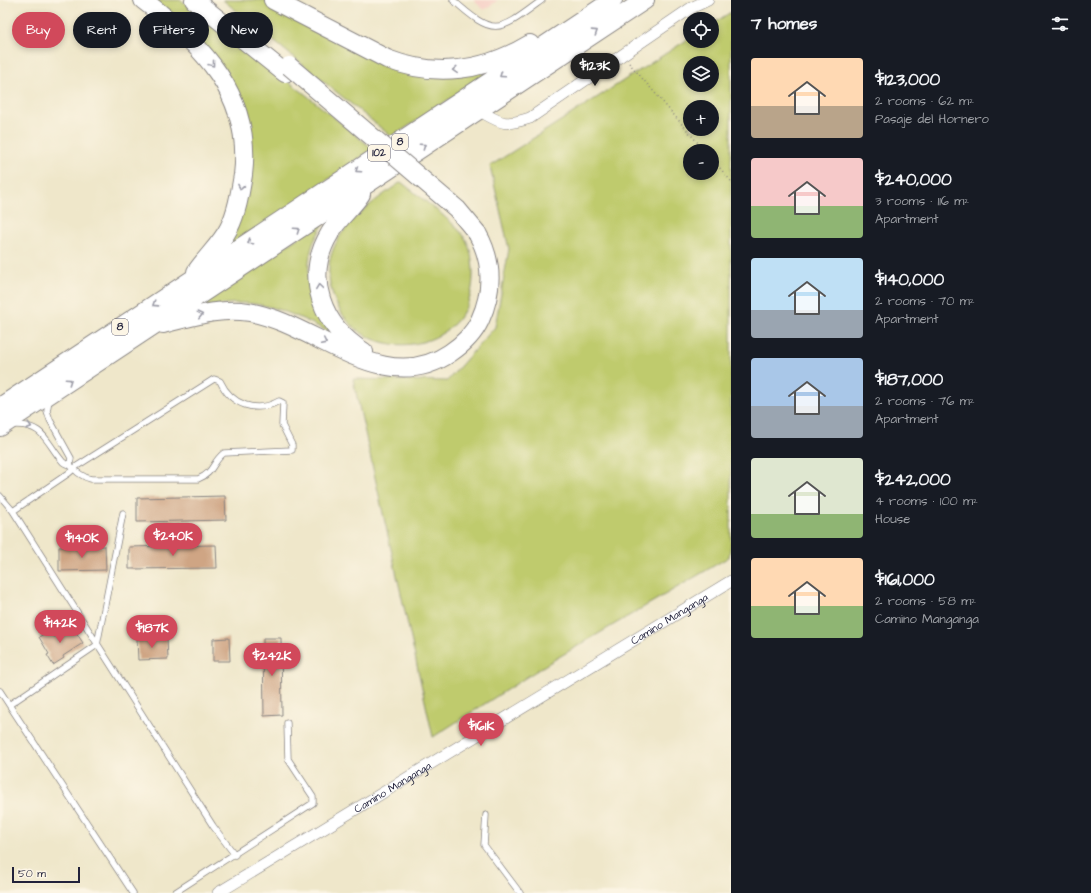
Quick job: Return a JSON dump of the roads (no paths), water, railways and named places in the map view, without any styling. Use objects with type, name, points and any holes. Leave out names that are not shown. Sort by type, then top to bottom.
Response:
[{"type":"highway","points":[[143,0],[176,27],[214,66],[235,103],[241,122],[244,143],[241,186],[236,211],[228,229],[187,283]]},
{"type":"highway","name":"102","points":[[194,0],[287,69]]},
{"type":"highway","name":"102","points":[[209,0],[451,214],[462,227],[473,235]]},
{"type":"highway","points":[[273,0],[387,59],[402,65],[423,70],[442,71],[478,67],[523,48],[552,31],[569,30]]},
{"type":"highway","name":"8","points":[[2,426],[149,327],[236,261],[613,0]]},
{"type":"highway","name":"8","points":[[0,407],[187,283],[236,261],[367,183],[645,0]]},
{"type":"highway","points":[[367,183],[358,199],[330,233],[324,245],[318,274],[322,301],[329,317],[338,331],[351,344],[364,352],[382,358],[404,361],[426,357],[447,348],[463,332],[476,307],[480,291],[480,274],[473,235]]},
{"type":"highway","points":[[149,327],[219,311],[249,312],[278,320],[374,364],[392,367],[411,367],[425,364],[442,358],[455,349],[478,324],[485,309],[489,293],[490,276],[485,246],[473,235]]},
{"type":"street","points":[[478,110],[504,124],[514,123],[530,118],[691,8],[708,0]]},
{"type":"street","name":"Camino Manganga","points":[[218,893],[731,581]]},
{"type":"lane","points":[[452,0],[481,24],[492,27],[510,24],[542,0]]},
{"type":"lane","points":[[2,426],[22,424],[36,428],[49,441],[63,463],[71,468],[84,478],[91,480],[198,479],[206,476],[219,456],[224,453],[292,450],[292,444],[282,425],[281,411],[283,403],[279,401],[257,407],[238,403],[225,392],[220,381],[214,379],[71,468],[13,511]]},
{"type":"lane","points":[[51,394],[46,411],[71,458],[71,468]]},
{"type":"lane","points":[[0,496],[13,511],[213,826],[235,855]]},
{"type":"lane","points":[[9,705],[97,645],[123,513]]},
{"type":"lane","points":[[0,691],[133,893]]},
{"type":"lane","points":[[174,893],[206,871],[235,855],[313,803],[314,797],[288,759],[287,723]]},
{"type":"lane","points":[[486,815],[484,846],[520,893]]}]
